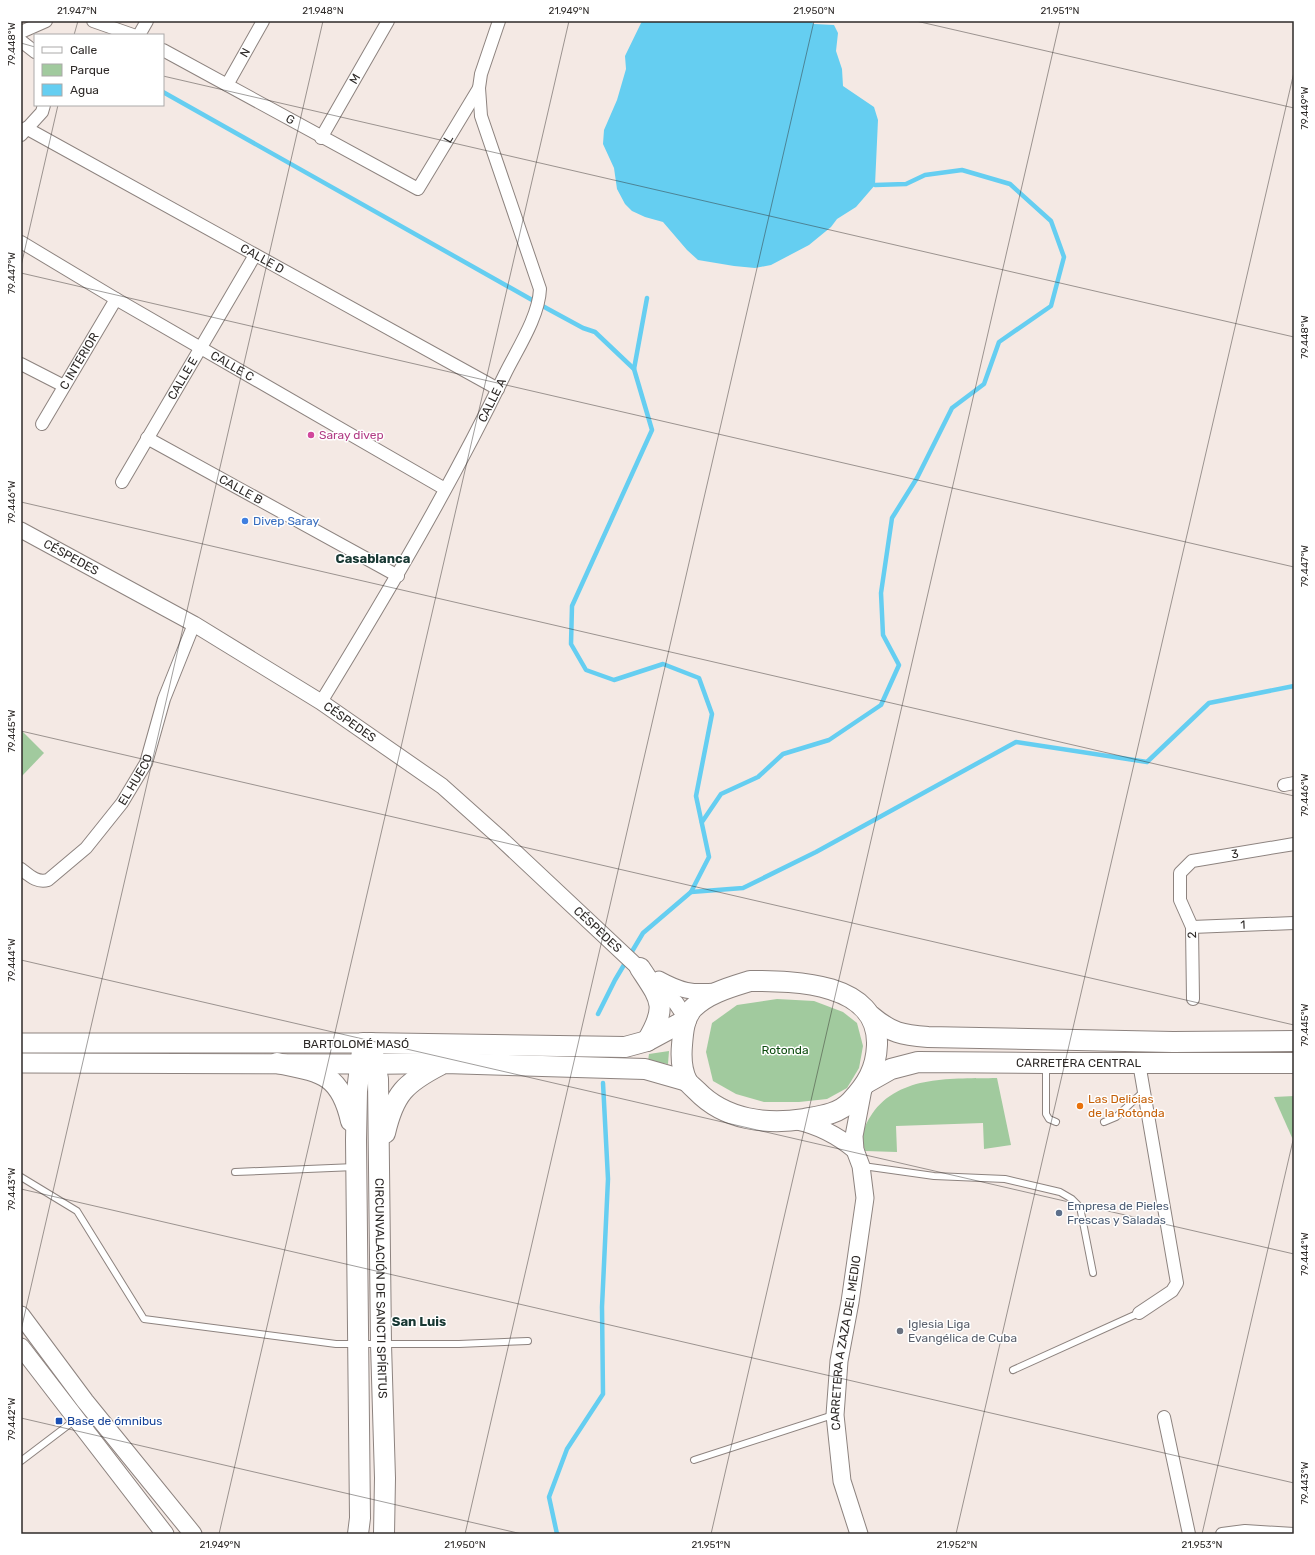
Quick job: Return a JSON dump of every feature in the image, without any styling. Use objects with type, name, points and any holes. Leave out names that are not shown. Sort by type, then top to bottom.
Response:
[{"type":"highway","points":[[638,966],[658,995],[660,1007],[658,1021],[647,1041]]},
{"type":"highway","points":[[750,981],[795,982],[833,989],[856,1001],[871,1016],[877,1037],[876,1064],[865,1086],[844,1108],[825,1115],[796,1120],[766,1121],[744,1118],[727,1112],[704,1099],[687,1081],[682,1063],[681,1049],[686,1019],[700,1002],[721,990],[750,981]]},
{"type":"highway","name":"CARRETERA CENTRAL","points":[[871,1016],[885,1028],[900,1035],[928,1037],[1173,1042],[1294,1041]]},
{"type":"highway","name":"BARTOLOMÉ MASÓ","points":[[367,1043],[625,1047],[647,1041],[686,1019]]},
{"type":"highway","name":"CIRCUNVALACIÓN DE SANCTI SPÍRITUS","points":[[358,1534],[360,1518],[356,1140],[357,1091],[368,1064],[367,1043]]},
{"type":"highway","name":"CARRETERA CENTRAL","points":[[865,1086],[891,1068],[918,1062],[1046,1064],[1294,1063]]},
{"type":"highway","points":[[379,1174],[382,1143],[390,1111],[404,1088],[420,1076],[445,1063]]},
{"type":"highway","name":"BARTOLOMÉ MASÓ","points":[[368,1064],[445,1063],[645,1069],[687,1081]]},
{"type":"highway","points":[[277,1064],[316,1070],[332,1081],[342,1092],[349,1111],[356,1140]]},
{"type":"highway","name":"CIRCUNVALACIÓN DE SANCTI SPÍRITUS","points":[[368,1064],[378,1079],[381,1344],[385,1478],[384,1534]]},
{"type":"main road","name":"BARTOLOMÉ MASÓ","points":[[21,1043],[367,1043]]},
{"type":"main road","name":"BARTOLOMÉ MASÓ","points":[[21,1063],[368,1064]]},
{"type":"main road","name":"CARRETERA A ZAZA DEL MEDIO","points":[[859,1534],[842,1481],[835,1415],[839,1361],[850,1302],[865,1198],[861,1166],[855,1150],[854,1136],[865,1086]]},
{"type":"main road","points":[[796,1120],[825,1129],[855,1150]]},
{"type":"main road","points":[[21,1315],[83,1414],[165,1534]]},
{"type":"main road","points":[[21,1347],[193,1534]]},
{"type":"street","points":[[21,32],[46,21]]},
{"type":"street","points":[[92,21],[130,34]]},
{"type":"street","points":[[140,34],[147,21]]},
{"type":"street","name":"N","points":[[227,85],[263,21]]},
{"type":"street","name":"M","points":[[321,138],[388,21]]},
{"type":"street","name":"CALLE A","points":[[321,702],[398,576],[498,389],[539,302],[540,289],[482,116],[479,88],[481,74],[500,21]]},
{"type":"street","points":[[21,41],[34,51]]},
{"type":"street","name":"G","points":[[164,51],[321,138],[418,189]]},
{"type":"street","name":"L","points":[[418,189],[479,88]]},
{"type":"street","points":[[24,131],[42,112],[44,106]]},
{"type":"street","name":"CALLE D","points":[[24,131],[255,255],[498,389]]},
{"type":"street","name":"CALLE C","points":[[21,242],[116,299],[202,347],[445,489]]},
{"type":"street","name":"CALLE E","points":[[122,482],[255,255]]},
{"type":"street","name":"C INTERIOR","points":[[42,424],[116,299]]},
{"type":"street","points":[[21,364],[64,386]]},
{"type":"street","name":"CALLE B","points":[[147,438],[398,576]]},
{"type":"street","name":"CÉSPEDES","points":[[21,530],[194,624],[321,702],[442,786],[676,1002],[686,1019]]},
{"type":"street","name":"EL HUECO","points":[[21,869],[36,880],[41,882],[48,880],[86,848],[122,804],[146,763],[164,699],[194,624]]},
{"type":"street","name":"3","points":[[1180,873],[1192,860],[1294,844]]},
{"type":"street","name":"2","points":[[1180,873],[1180,900],[1192,927],[1193,999]]},
{"type":"street","name":"1","points":[[1192,927],[1294,923]]},
{"type":"street","name":"CÉSPEDES","points":[[638,966],[678,989],[696,993],[721,990]]},
{"type":"street","points":[[1139,1063],[1177,1283],[1172,1291],[1139,1313]]},
{"type":"street","points":[[1164,1417],[1189,1534]]},
{"type":"street","points":[[1222,1534],[1245,1530],[1294,1534]]},
{"type":"lane","points":[[1046,1064],[1046,1114],[1049,1119],[1056,1122]]},
{"type":"lane","points":[[1104,1122],[1116,1117],[1145,1091]]},
{"type":"lane","points":[[861,1166],[934,1176],[1005,1179],[1060,1192],[1072,1199],[1080,1207],[1093,1273]]},
{"type":"lane","points":[[235,1172],[356,1167]]},
{"type":"lane","points":[[21,1177],[76,1211],[144,1319],[336,1344],[459,1344],[528,1341]]},
{"type":"lane","points":[[1013,1370],[1139,1313]]},
{"type":"lane","points":[[21,1461],[83,1414]]},
{"type":"lane","points":[[694,1460],[835,1415]]},
{"type":"green space","points":[[21,730],[44,753],[21,777]]},
{"type":"green space","name":"Rotonda","points":[[777,999],[814,1001],[843,1012],[857,1023],[863,1046],[859,1068],[847,1088],[827,1099],[799,1102],[764,1102],[736,1094],[713,1081],[706,1052],[712,1023],[737,1005]]},
{"type":"green space","points":[[669,1051],[668,1064],[648,1061],[649,1054]]},
{"type":"green space","points":[[963,1078],[997,1078],[1011,1145],[984,1149],[983,1123],[896,1126],[897,1152],[865,1151],[863,1136],[869,1119],[884,1101],[897,1092],[912,1085],[928,1081]]},
{"type":"green space","points":[[1294,1096],[1294,1142],[1274,1097]]},
{"type":"water","points":[[642,21],[811,21],[814,24],[834,25],[838,33],[836,51],[842,69],[843,86],[874,107],[878,120],[875,185],[856,207],[837,219],[831,227],[809,245],[771,265],[755,268],[698,260],[687,250],[663,222],[645,217],[632,211],[625,204],[617,189],[614,168],[603,144],[604,130],[617,100],[626,69],[625,56]]},
{"type":"waterway","points":[[164,93],[548,309],[583,328],[595,332],[634,369]]},
{"type":"waterway","points":[[702,822],[721,794],[758,777],[783,754],[829,740],[881,705],[899,665],[883,635],[881,593],[892,518],[917,478],[952,408],[984,384],[999,342],[1051,306],[1064,257],[1051,221],[1010,184],[962,170],[925,175],[906,184],[875,185]]},
{"type":"waterway","points":[[598,1014],[615,980],[643,933],[691,892],[709,857],[696,796],[712,714],[699,678],[663,664],[614,680],[586,670],[571,644],[572,606],[652,430],[634,369],[647,298]]},
{"type":"waterway","points":[[691,892],[743,888],[816,852],[1016,742],[1147,762],[1209,703],[1294,686]]},
{"type":"waterway","points":[[557,1534],[549,1497],[567,1449],[603,1394],[602,1307],[608,1179],[603,1083]]},
{"type":"place","name":"Saray divep","points":[[311,435]]},
{"type":"place","name":"Divep Saray","points":[[245,521]]},
{"type":"place","name":"Las Delicias de la Rotonda","points":[[1080,1106]]},
{"type":"place","name":"Empresa de Pieles Frescas y Saladas","points":[[1059,1213]]},
{"type":"place","name":"Iglesia Liga Evangélica de Cuba","points":[[900,1331]]},
{"type":"place","name":"Base de ómnibus","points":[[59,1421]]},
{"type":"district","name":"Casablanca","points":[[373,558]]},
{"type":"district","name":"San Luis","points":[[419,1321]]}]
